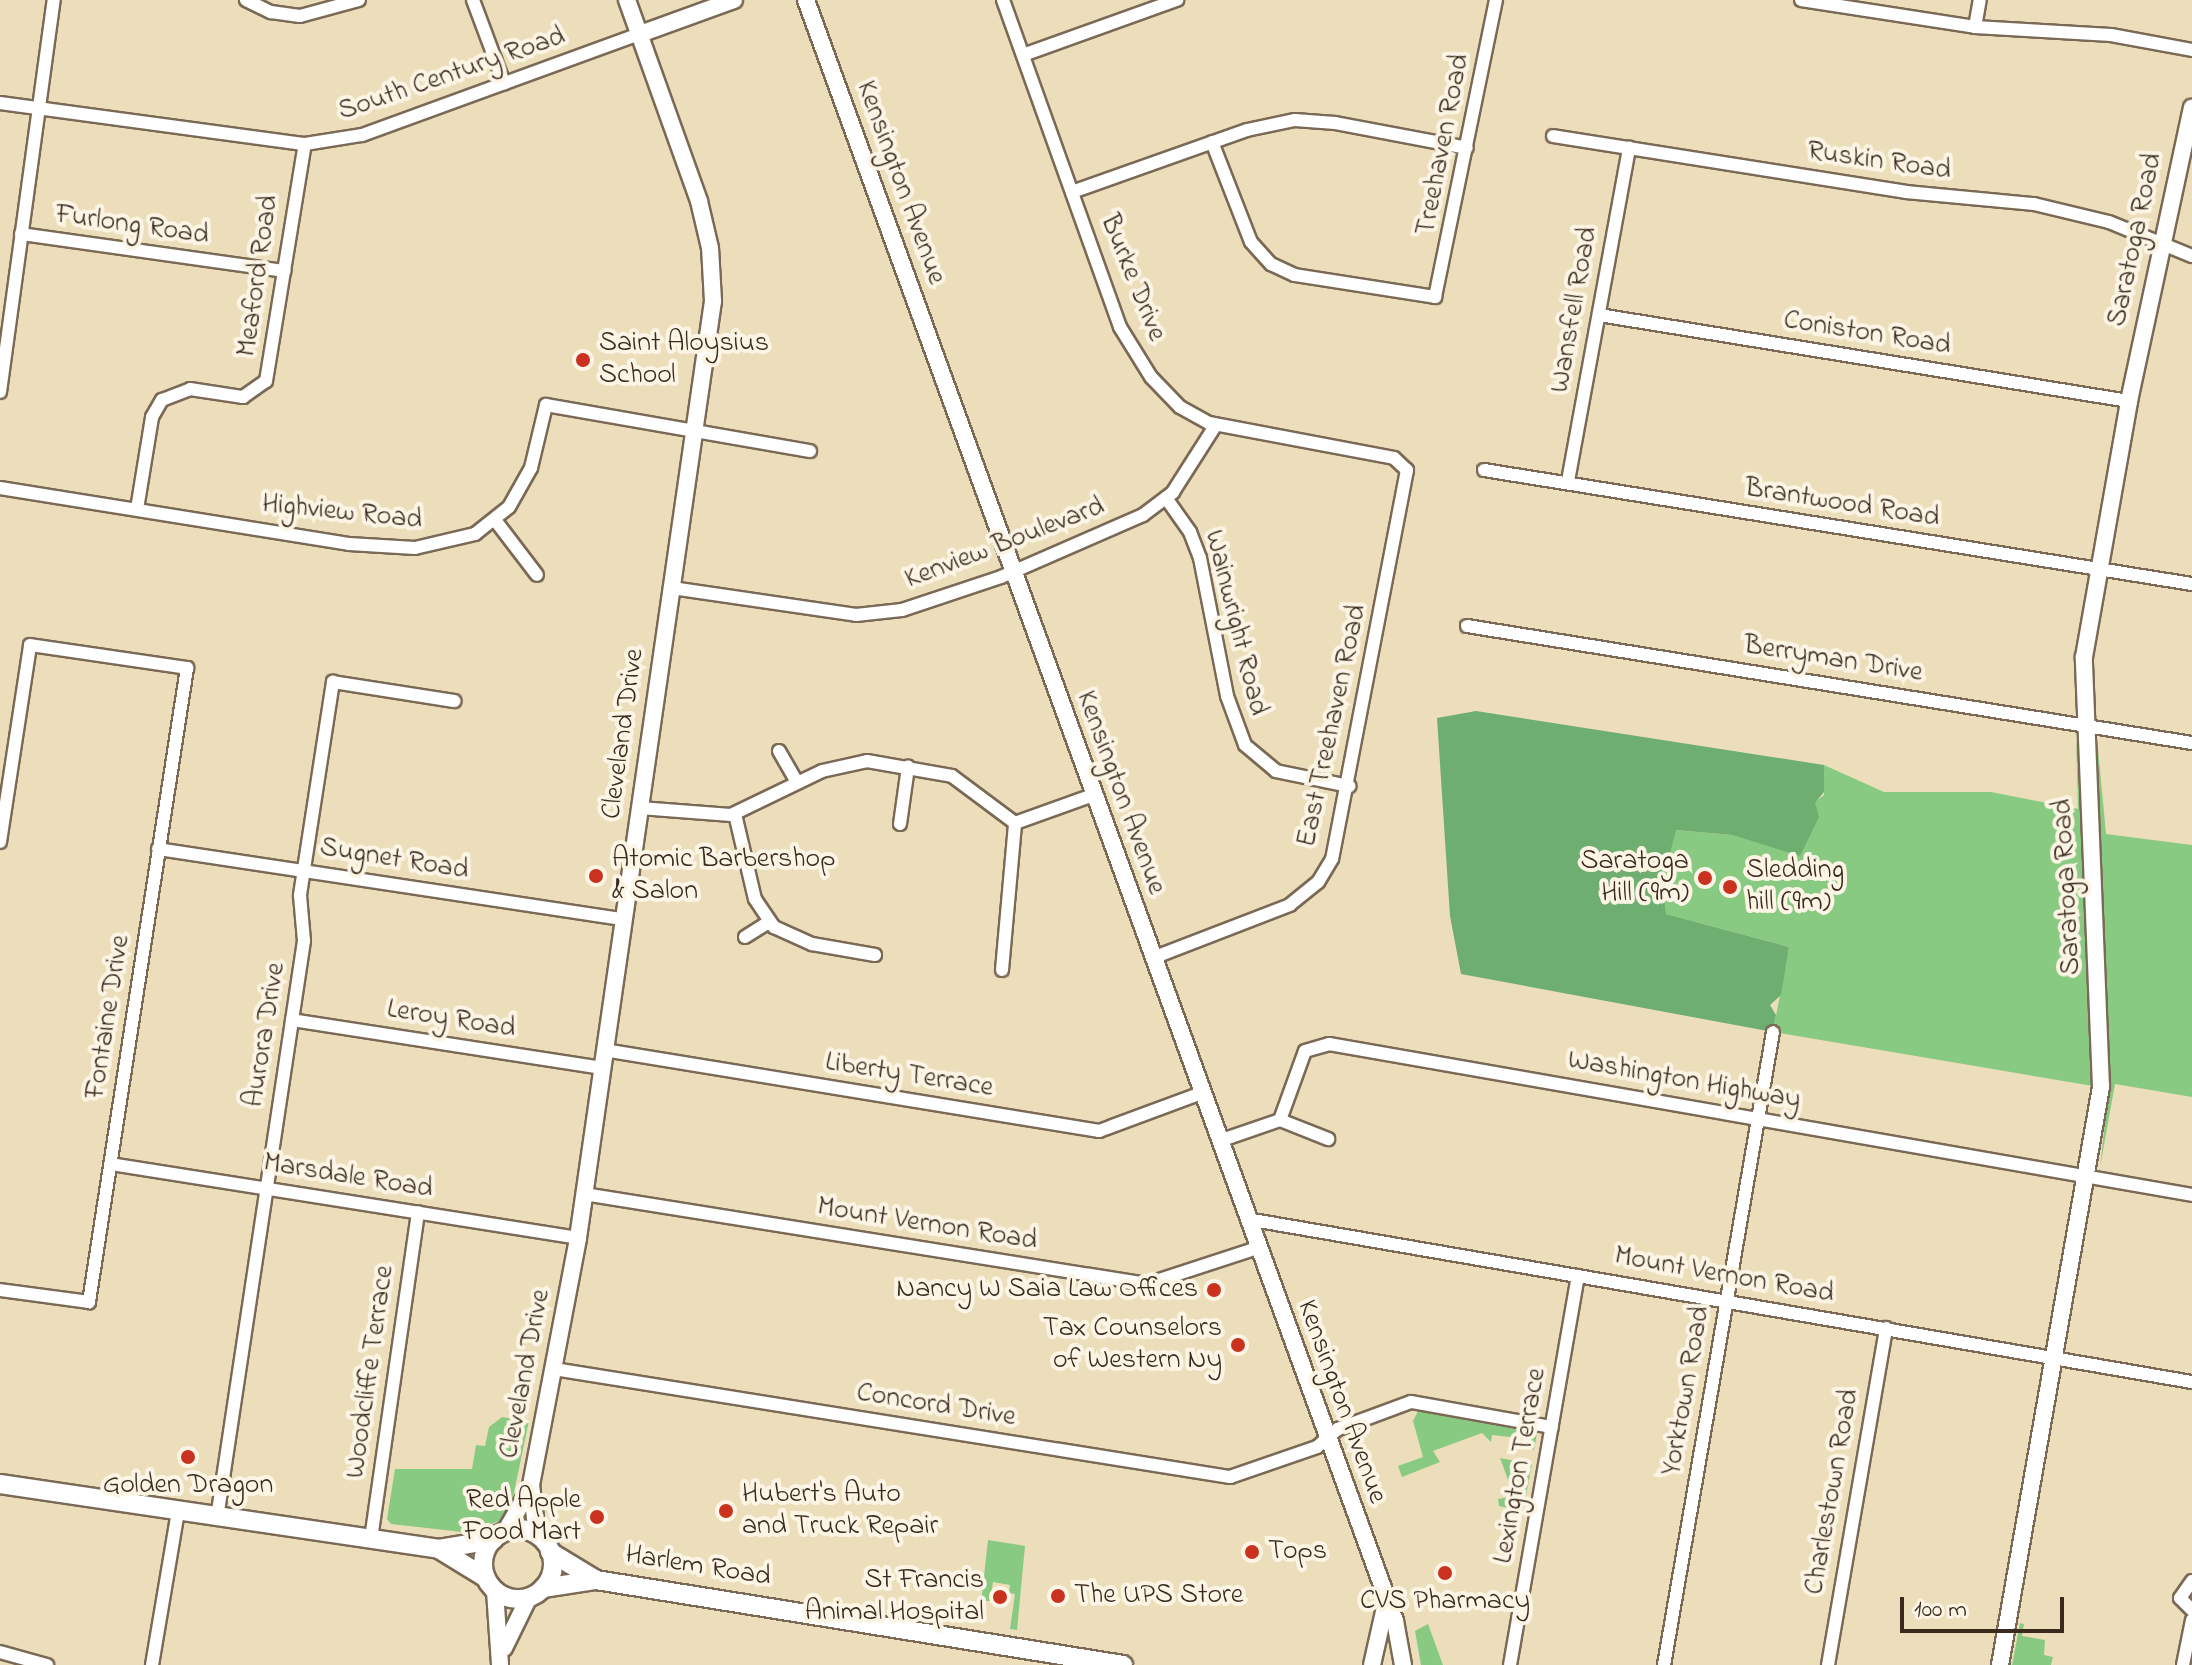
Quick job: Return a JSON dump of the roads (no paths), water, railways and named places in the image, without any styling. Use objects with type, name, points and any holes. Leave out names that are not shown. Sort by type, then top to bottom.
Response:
[{"type":"main road","points":[[0,1484],[439,1549],[499,1536],[537,1535],[550,1552],[552,1567],[536,1593],[512,1599],[439,1549]]},
{"type":"main road","points":[[490,1585],[484,1554],[499,1536]]},
{"type":"main road","name":"Harlem Road","points":[[550,1552],[596,1580]]},
{"type":"main road","name":"Harlem Road","points":[[536,1593],[596,1580],[1123,1665]]},
{"type":"street","points":[[0,392],[54,0]]},
{"type":"street","points":[[246,0],[300,16],[359,0]]},
{"type":"street","points":[[473,0],[504,83]]},
{"type":"street","name":"Cleveland Drive","points":[[537,1535],[531,1485],[578,1238],[713,301],[710,248],[689,169],[627,0]]},
{"type":"street","points":[[640,34],[734,0]]},
{"type":"street","name":"Kensington Avenue","points":[[806,0],[1398,1631],[1403,1665]]},
{"type":"street","name":"Burke Drive","points":[[1003,0],[1134,353],[1180,407],[1215,426],[1404,464],[1407,477],[1386,584]]},
{"type":"street","points":[[1023,55],[1177,0]]},
{"type":"street","name":"Treehaven Road","points":[[1212,142],[1251,242],[1271,264],[1295,275],[1435,297],[1496,0]]},
{"type":"street","points":[[1801,0],[1975,27],[2111,35],[2192,50]]},
{"type":"street","points":[[1975,27],[1980,0]]},
{"type":"street","name":"South Century Road","points":[[0,103],[305,144],[362,135],[640,34]]},
{"type":"street","name":"Saratoga Road","points":[[2000,1665],[2102,1064],[2084,657],[2129,401],[2192,108]]},
{"type":"street","points":[[1072,192],[1271,123],[1312,120],[1467,148]]},
{"type":"street","name":"Ruskin Road","points":[[1553,136],[1906,192],[2034,204],[2162,240],[2192,256]]},
{"type":"street","name":"Meaford Road","points":[[137,509],[152,417],[162,400],[190,389],[243,397],[266,381],[305,144]]},
{"type":"street","name":"Wansfell Road","points":[[1568,481],[1629,148]]},
{"type":"street","name":"Furlong Road","points":[[21,234],[284,271]]},
{"type":"street","name":"Coniston Road","points":[[1599,315],[2129,401]]},
{"type":"street","name":"Highview Road","points":[[0,488],[395,548],[456,541],[495,520],[509,507],[531,468],[546,405],[696,432]]},
{"type":"street","name":"Kenview Boulevard","points":[[672,588],[865,616],[902,610],[1012,570],[1143,515],[1166,498],[1215,426]]},
{"type":"street","points":[[696,432],[810,451]]},
{"type":"street","name":"Brantwood Road","points":[[1484,470],[1568,481],[2192,584]]},
{"type":"street","name":"Wainwright Road","points":[[1166,498],[1190,532],[1200,558],[1227,696],[1245,745],[1276,771],[1349,786]]},
{"type":"street","points":[[495,520],[537,575]]},
{"type":"street","name":"East Treehaven Road","points":[[1153,958],[1290,905],[1311,889],[1338,844],[1386,584]]},
{"type":"street","name":"Berryman Drive","points":[[1467,626],[2192,743]]},
{"type":"street","name":"Fontaine Drive","points":[[0,842],[30,645],[187,668],[89,1302],[0,1290]]},
{"type":"street","name":"Aurora Drive","points":[[217,1518],[304,941],[303,871],[333,682],[455,701]]},
{"type":"street","points":[[779,751],[797,782]]},
{"type":"street","points":[[640,808],[735,814],[797,782],[857,762],[908,767],[964,782],[1015,823]]},
{"type":"street","points":[[900,824],[908,767]]},
{"type":"street","points":[[1015,823],[1093,795]]},
{"type":"street","points":[[735,814],[753,893],[769,922],[798,940],[875,955]]},
{"type":"street","points":[[1002,970],[1015,823]]},
{"type":"street","name":"Sugnet Road","points":[[158,849],[623,919]]},
{"type":"street","points":[[745,937],[769,922]]},
{"type":"street","name":"Leroy Road","points":[[292,1020],[601,1068]]},
{"type":"street","name":"Yorktown Road","points":[[1664,1665],[1773,1032]]},
{"type":"street","name":"Washington Highway","points":[[1280,1120],[1299,1062],[1305,1051],[1321,1044],[2192,1195]]},
{"type":"street","name":"Liberty Terrace","points":[[604,1050],[1099,1131],[1201,1093]]},
{"type":"street","points":[[1219,1141],[1280,1120],[1328,1139]]},
{"type":"street","name":"Marsdale Road","points":[[111,1164],[578,1238]]},
{"type":"street","name":"Mount Vernon Road","points":[[584,1194],[1147,1284],[1257,1248]]},
{"type":"street","name":"Woodcliffe Terrace","points":[[371,1539],[418,1212]]},
{"type":"street","name":"Mount Vernon Road","points":[[1247,1219],[2192,1382]]},
{"type":"street","name":"Lexington Terrace","points":[[1510,1665],[1578,1276]]},
{"type":"street","name":"Charlestown Road","points":[[1828,1665],[1886,1328]]},
{"type":"street","name":"Concord Drive","points":[[554,1369],[1230,1477],[1306,1451],[1338,1429],[1415,1402],[1552,1427]]},
{"type":"street","name":"Cleveland Drive","points":[[499,1536],[531,1485]]},
{"type":"street","points":[[152,1665],[178,1512]]},
{"type":"street","points":[[2192,1581],[2180,1598],[2192,1610]]},
{"type":"street","points":[[490,1585],[501,1659]]},
{"type":"street","points":[[501,1659],[536,1593]]},
{"type":"street","points":[[1372,1665],[1386,1603]]},
{"type":"street","points":[[2183,1665],[2192,1620]]},
{"type":"street","points":[[0,1652],[47,1665]]},
{"type":"place","name":"Saint Aloysius School","points":[[583,360]]},
{"type":"place","name":"Atomic Barbershop & Salon","points":[[596,876]]},
{"type":"place","name":"Saratoga Hill (9m)","points":[[1705,878]]},
{"type":"place","name":"Sledding hill (9m)","points":[[1730,887]]},
{"type":"place","name":"Nancy W Saia Law Offices","points":[[1214,1290]]},
{"type":"place","name":"Tax Counselors of Western Ny","points":[[1238,1345]]},
{"type":"place","name":"Golden Dragon","points":[[188,1457]]},
{"type":"place","name":"Hubert's Auto and Truck Repair","points":[[726,1511]]},
{"type":"place","name":"Red Apple Food Mart","points":[[597,1517]]},
{"type":"place","name":"Tops","points":[[1252,1552]]},
{"type":"place","name":"CVS Pharmacy","points":[[1445,1573]]},
{"type":"place","name":"The UPS Store","points":[[1058,1596]]},
{"type":"place","name":"St Francis Animal Hospital","points":[[1000,1597]]}]
